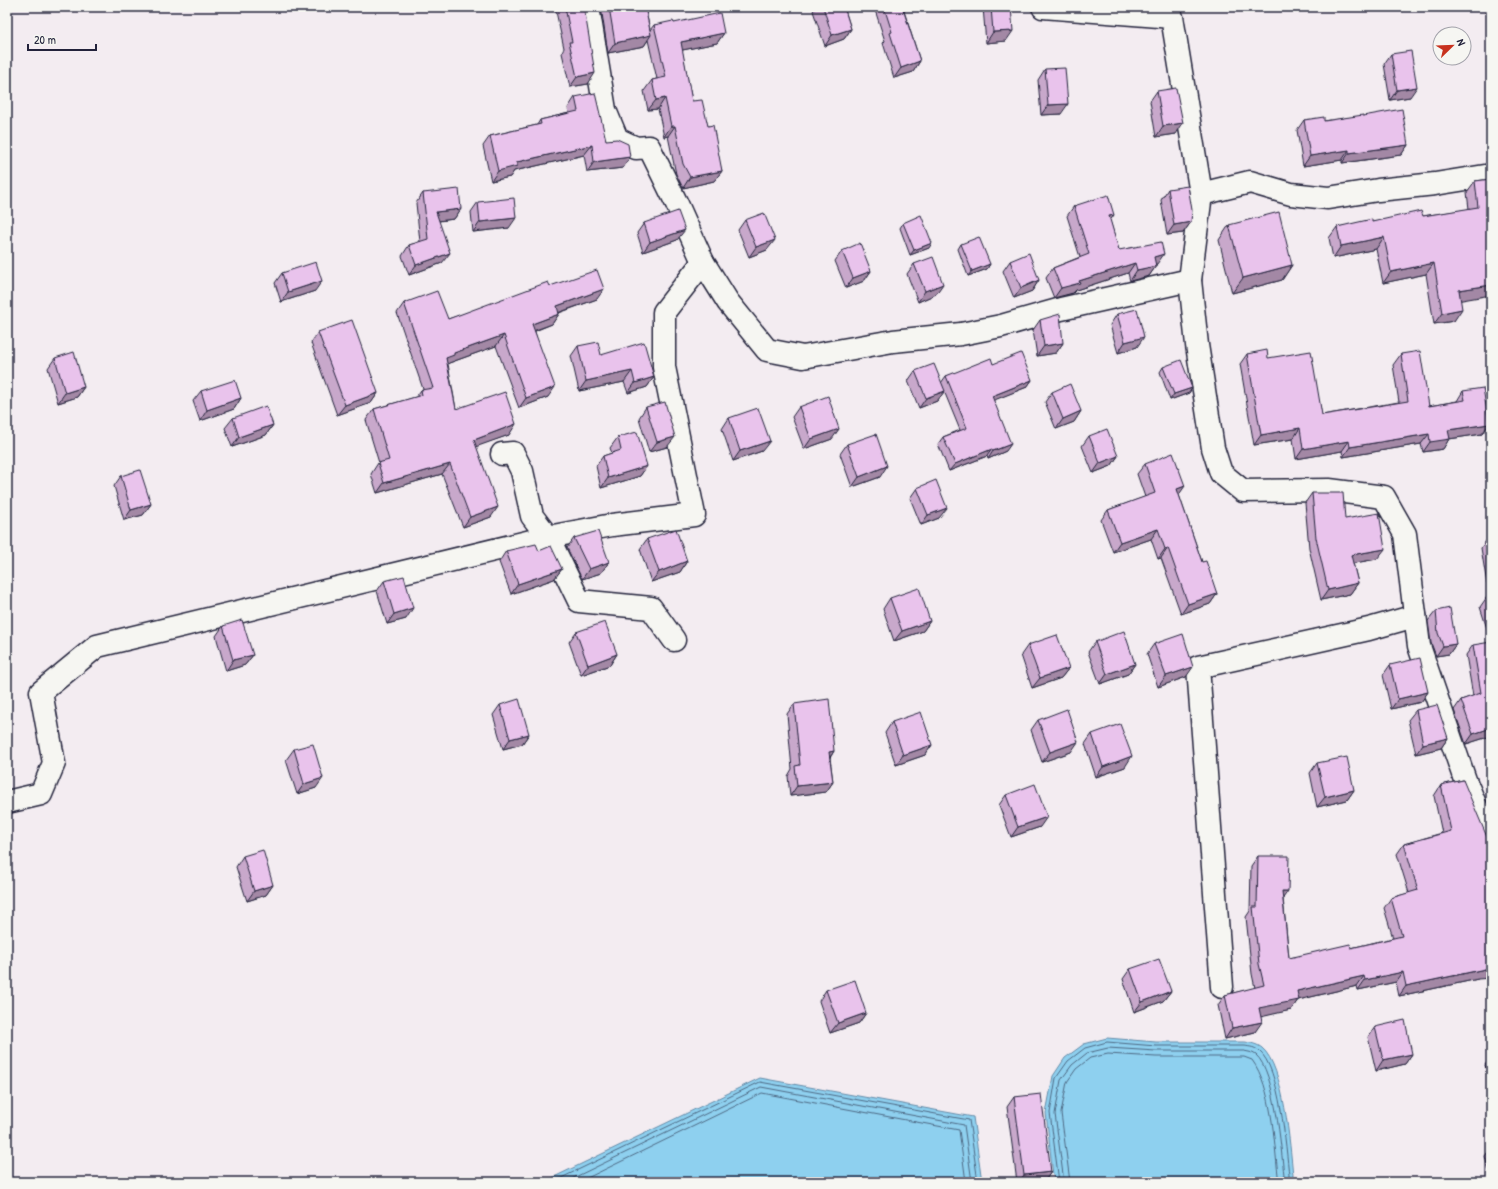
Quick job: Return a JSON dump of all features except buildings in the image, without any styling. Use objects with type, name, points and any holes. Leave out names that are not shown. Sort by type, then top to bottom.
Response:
[{"type":"street","points":[[588,7],[605,110],[617,139],[636,148],[649,147],[703,262],[728,302],[767,350],[803,357],[893,341],[961,334],[1001,326],[1061,309],[1190,280]]},
{"type":"street","points":[[1043,7],[1172,17],[1201,194],[1190,280],[1197,345],[1212,441],[1221,474],[1243,491],[1329,490],[1384,497],[1405,534],[1419,646],[1464,780],[1491,842]]},
{"type":"street","points":[[1201,194],[1250,182],[1291,194],[1328,198],[1491,175]]},
{"type":"street","points":[[7,802],[41,794],[54,763],[41,692],[97,646],[548,537],[612,525],[694,515],[664,367],[664,312],[703,262]]},
{"type":"street","points":[[502,454],[513,452],[522,471],[532,516],[548,537],[580,601],[651,608],[674,640]]},
{"type":"street","points":[[1222,987],[1198,666],[1369,630],[1415,616]]},
{"type":"water","points":[[1107,1038],[1156,1042],[1245,1042],[1262,1048],[1270,1057],[1281,1088],[1288,1127],[1293,1175],[1292,1182],[1055,1182],[1046,1113],[1053,1076],[1065,1058],[1084,1044]]},
{"type":"water","points":[[760,1078],[973,1117],[982,1182],[553,1182],[552,1178]]}]
